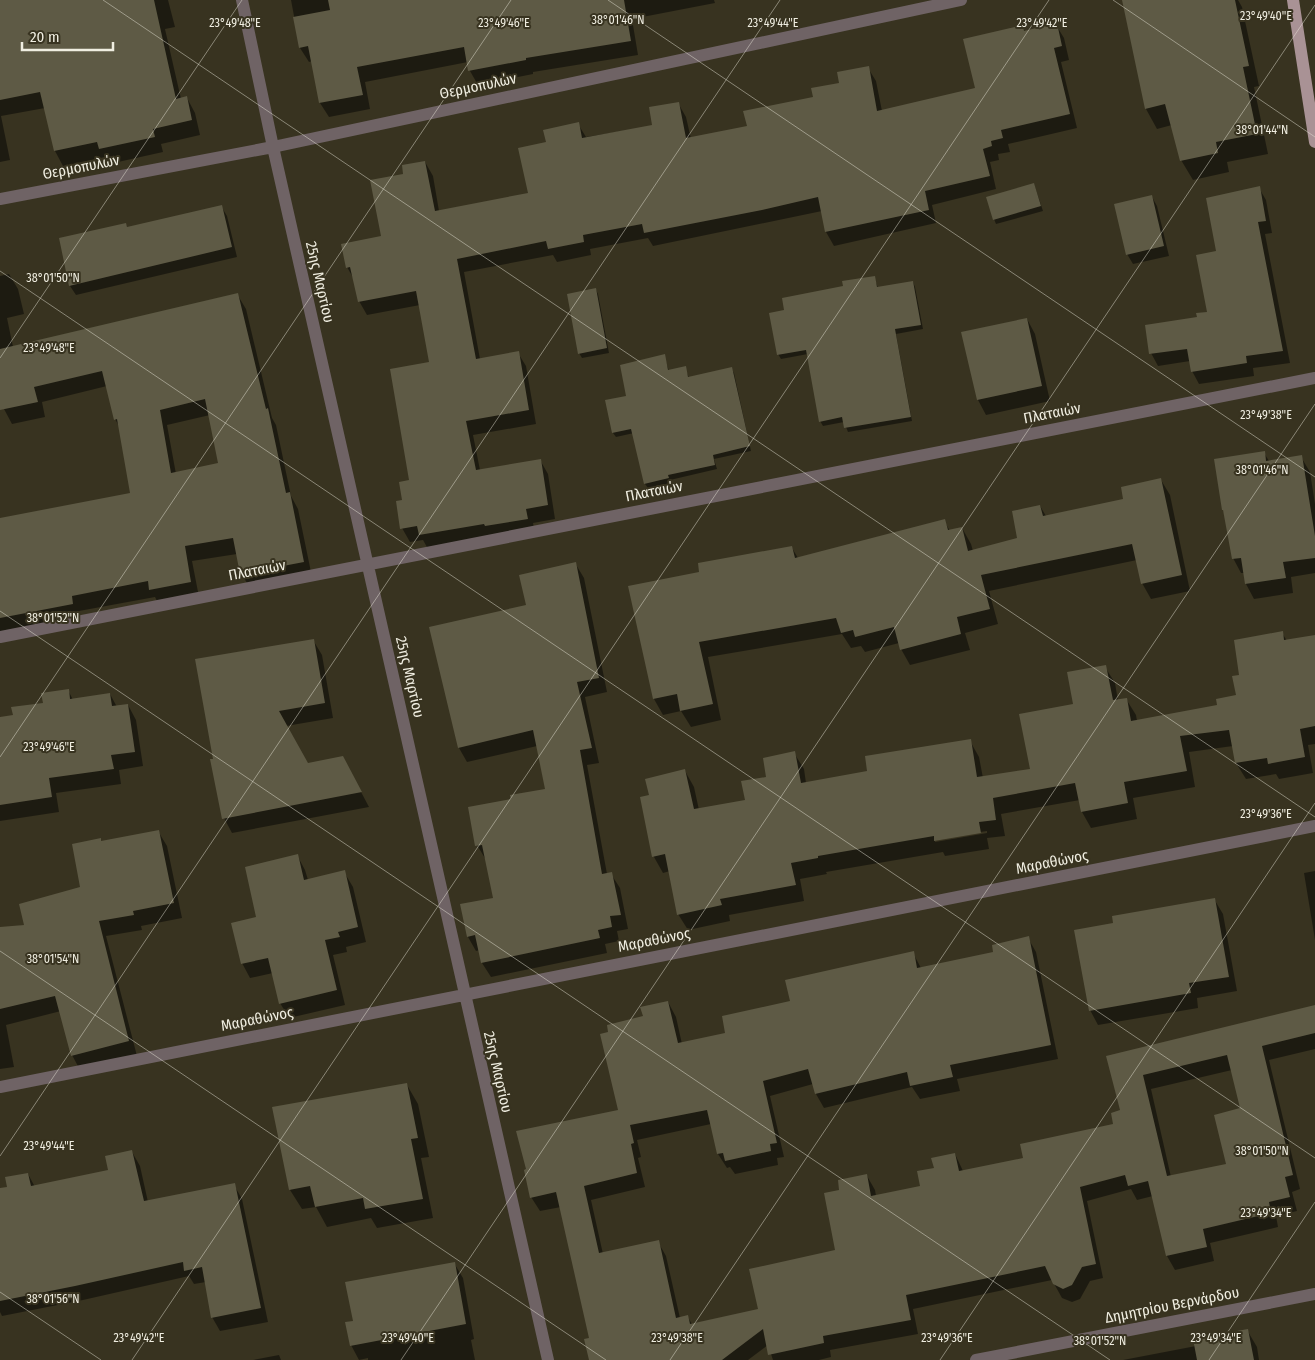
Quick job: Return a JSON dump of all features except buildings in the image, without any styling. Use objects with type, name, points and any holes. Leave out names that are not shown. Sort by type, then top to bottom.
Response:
[{"type":"main road","points":[[1293,0],[1315,142]]},
{"type":"street","name":"25ης Μαρτίου","points":[[242,0],[272,147],[548,1360]]},
{"type":"street","name":"Θερμοπυλών","points":[[0,199],[272,147],[961,0]]},
{"type":"street","name":"Πλαταιών","points":[[0,637],[1315,378]]},
{"type":"street","name":"Μαραθώνος","points":[[0,1087],[1315,826]]},
{"type":"street","name":"Δημητρίου Βερνάρδου","points":[[976,1360],[1315,1294]]}]
